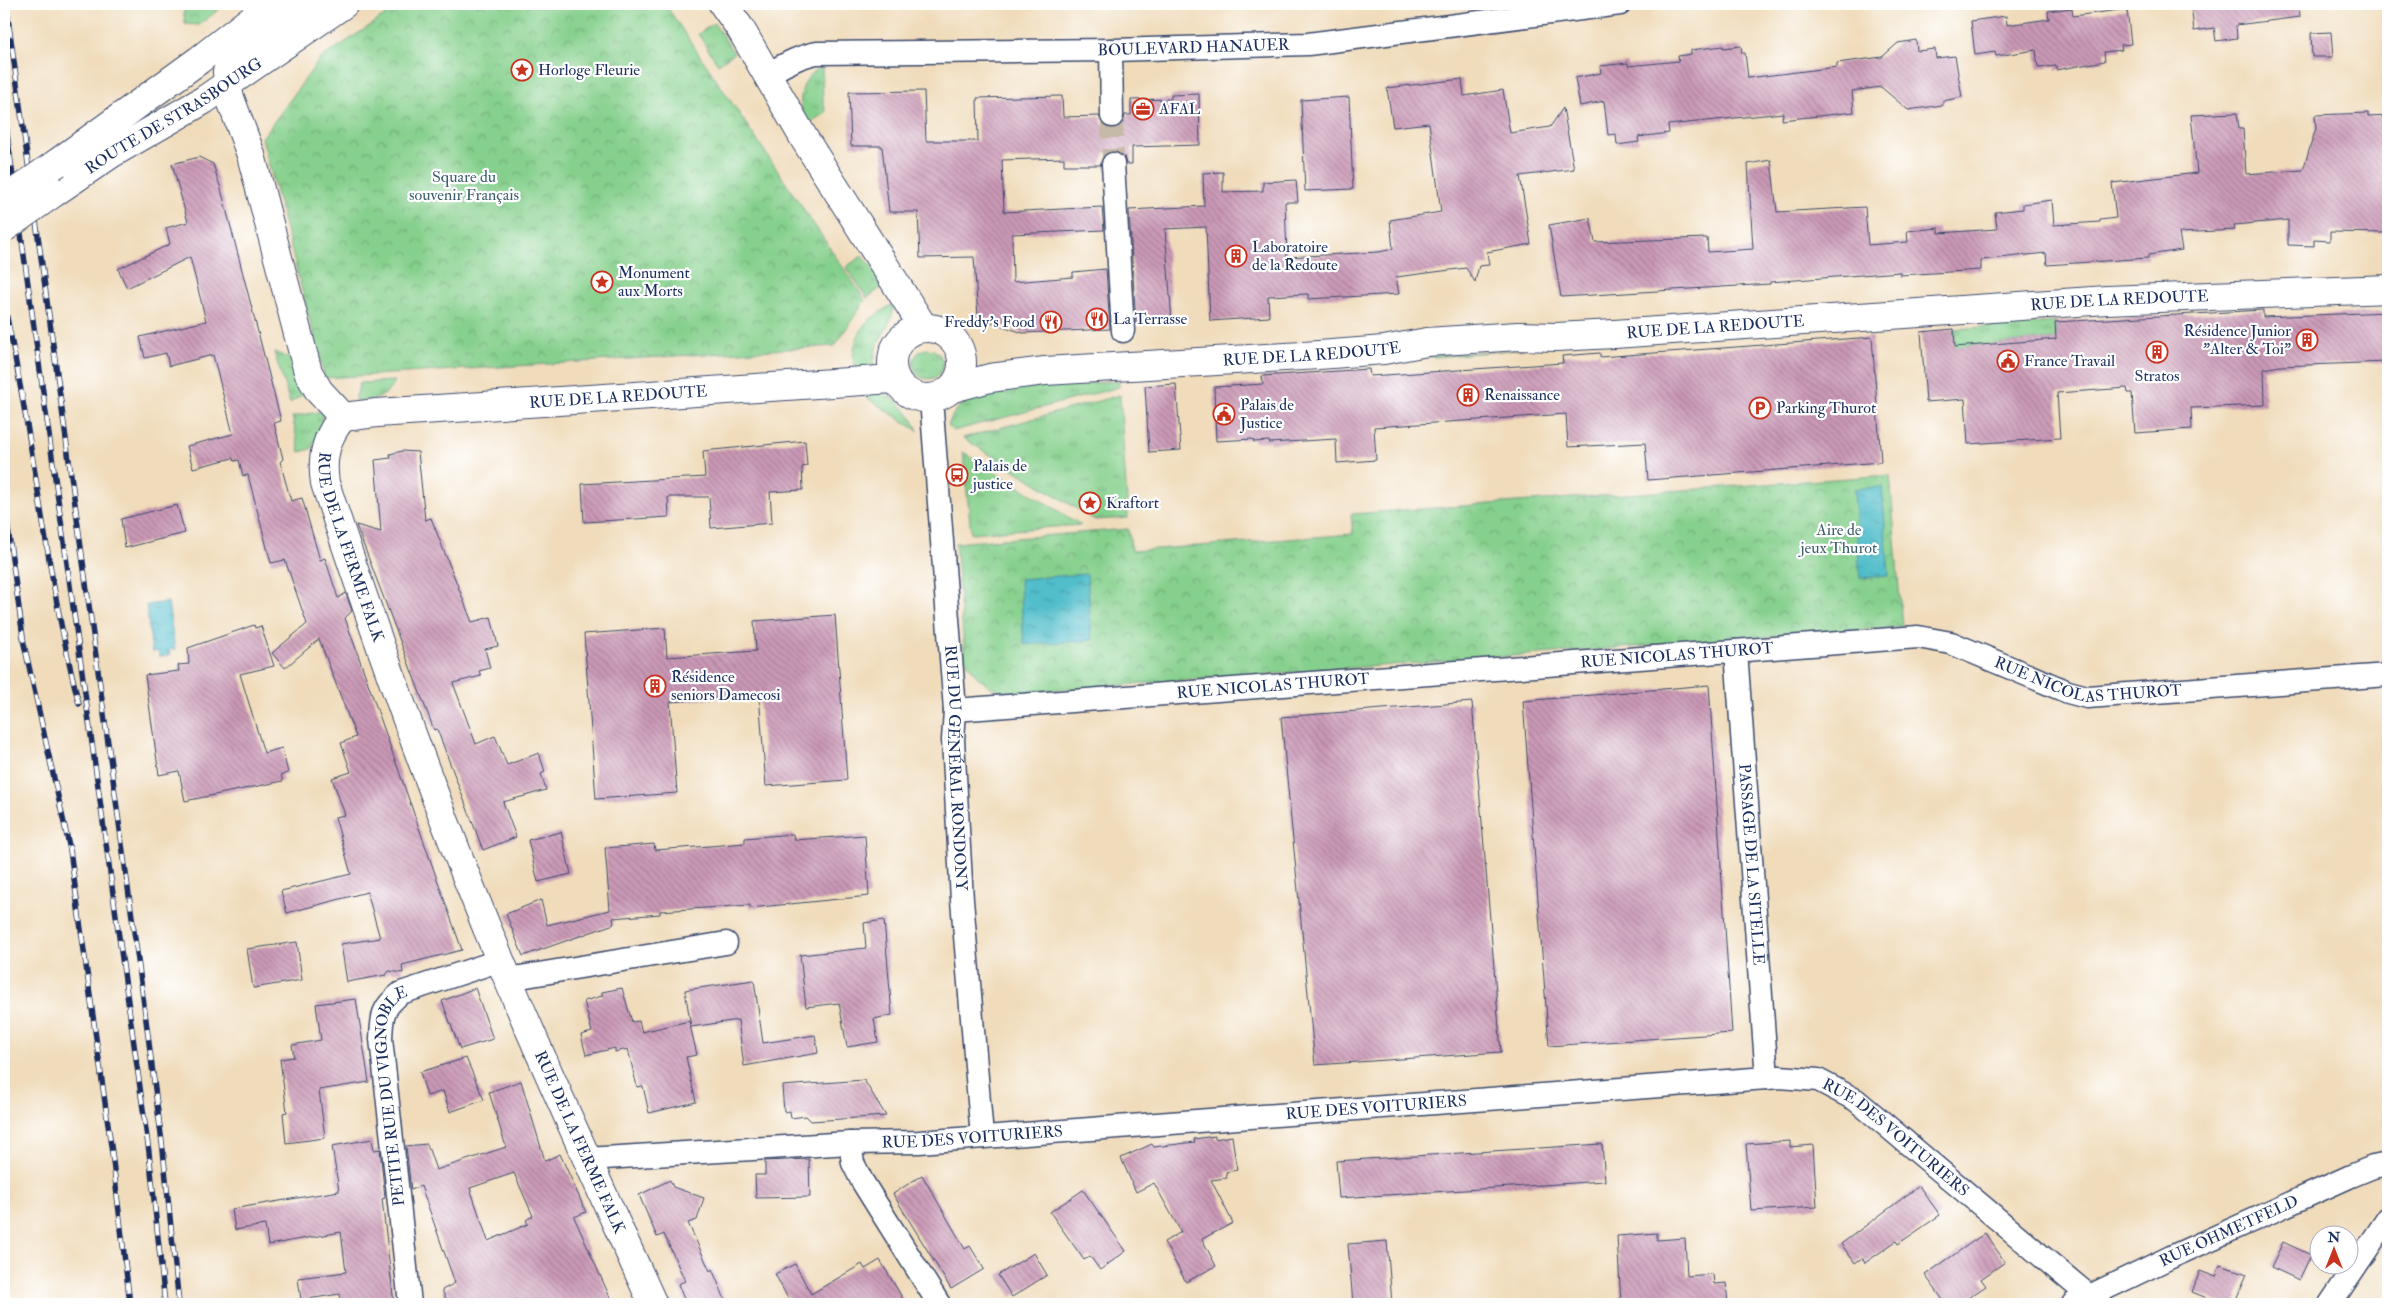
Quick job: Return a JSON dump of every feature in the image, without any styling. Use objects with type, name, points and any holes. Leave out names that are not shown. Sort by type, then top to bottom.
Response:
[{"type":"main road","name":"ROUTE DE STRASBOURG","points":[[4,200],[199,60],[271,4]]},
{"type":"main road","points":[[302,4],[230,61],[227,84],[251,154],[308,372],[319,391],[343,417]]},
{"type":"main road","name":"ROUTE DE STRASBOURG","points":[[4,228],[111,154],[204,100],[344,4]]},
{"type":"main road","points":[[723,4],[768,74],[805,140],[924,328]]},
{"type":"main road","name":"RUE DE LA REDOUTE","points":[[942,394],[990,378],[1045,371],[1319,355],[1384,350],[1427,342],[1518,336],[1556,337],[1614,334],[2152,298],[2388,289]]},
{"type":"main road","points":[[924,328],[939,330],[952,338],[959,346],[963,361],[962,373],[942,394],[911,395],[894,379],[892,358],[898,344],[910,332],[924,328]]},
{"type":"main road","name":"RUE DE LA REDOUTE","points":[[959,346],[974,357],[990,363],[1045,371]]},
{"type":"main road","name":"RUE DE LA REDOUTE","points":[[343,417],[376,413],[894,379]]},
{"type":"main road","name":"RUE DE LA FERME FALK","points":[[343,417],[328,440],[322,468],[325,483],[366,605],[465,872],[504,969],[653,1304]]},
{"type":"street","name":"BOULEVARD HANAUER","points":[[768,74],[788,62],[806,55],[817,54],[1111,50],[1308,44],[1620,4]]},
{"type":"street","points":[[1111,50],[1112,116]]},
{"type":"street","points":[[1113,164],[1123,331]]},
{"type":"street","name":"RUE DU GÉNÉRAL RONDONY","points":[[942,394],[955,710],[953,740],[961,880],[982,1137]]},
{"type":"street","name":"RUE NICOLAS THUROT","points":[[955,710],[1918,637],[1934,638],[1959,646],[2068,692],[2094,697],[2388,675]]},
{"type":"street","name":"PASSAGE DE LA SITELLE","points":[[1736,651],[1768,1078]]},
{"type":"street","points":[[504,969],[726,943]]},
{"type":"street","name":"PETITE RUE DU VIGNOBLE","points":[[410,1304],[381,1039],[382,1016],[387,1004],[401,992],[504,969]]},
{"type":"street","name":"RUE DES VOITURIERS","points":[[587,1159],[850,1143],[920,1142],[1768,1078],[1818,1080],[1856,1100],[2088,1302]]},
{"type":"street","points":[[850,1143],[853,1164],[862,1181],[939,1304]]},
{"type":"street","name":"RUE OHMETFELD","points":[[2088,1302],[2351,1176],[2373,1166],[2388,1164]]},
{"type":"street","points":[[2330,1304],[2388,1218]]},
{"type":"green space","points":[[183,4],[226,4],[199,25],[185,24]]},
{"type":"green space","name":"Square du souvenir Français","points":[[402,4],[665,4],[865,300],[835,346],[325,378],[262,138],[320,59]]},
{"type":"green space","points":[[714,23],[734,53],[718,64],[698,34]]},
{"type":"green space","points":[[822,67],[823,101],[826,112],[807,125],[801,108],[804,84],[814,72]]},
{"type":"green space","points":[[862,256],[879,275],[885,285],[867,298],[846,267]]},
{"type":"green space","points":[[893,304],[892,316],[878,343],[873,366],[871,369],[856,368],[853,357],[854,350],[862,329],[869,320]]},
{"type":"green space","points":[[2055,322],[2056,339],[1955,347],[1954,329]]},
{"type":"green space","points":[[928,349],[934,350],[942,358],[942,370],[934,378],[928,379],[922,378],[914,370],[913,364],[914,358],[922,350]]},
{"type":"green space","points":[[1523,349],[1435,357],[1415,356]]},
{"type":"green space","points":[[274,352],[298,362],[308,391],[290,403]]},
{"type":"green space","points":[[395,381],[387,392],[379,398],[355,400],[360,383]]},
{"type":"green space","points":[[1119,381],[1119,387],[953,431],[948,426],[958,407],[974,396],[988,390]]},
{"type":"green space","points":[[858,392],[878,392],[891,397],[908,413],[918,431]]},
{"type":"green space","points":[[1120,395],[1128,518],[1095,520],[963,438]]},
{"type":"green space","points":[[322,411],[323,424],[311,449],[300,452],[292,417]]},
{"type":"green space","points":[[963,452],[1081,525],[971,533]]},
{"type":"green space","name":"Aire de jeux Thurot","points":[[1890,475],[1902,627],[1016,693],[999,690],[979,679],[965,658],[955,543],[1128,529],[1132,551],[1353,534],[1351,514]]},
{"type":"water","points":[[1882,487],[1889,576],[1860,578],[1854,489]]},
{"type":"water","points":[[1087,574],[1092,640],[1024,645],[1020,579]]},
{"type":"water","points":[[168,602],[175,649],[169,650],[170,655],[159,657],[158,651],[152,652],[146,605]]},
{"type":"building","points":[[2191,4],[2299,4],[2300,17],[2236,25],[2237,38],[2216,41],[2214,28],[2194,31]]},
{"type":"building","points":[[2072,8],[2073,16],[2127,9],[2131,44],[2121,45],[2122,50],[2104,52],[2105,61],[2056,70],[2056,66],[2038,68],[2036,50],[1996,56],[1995,52],[1975,55],[1971,21],[2006,16],[2007,25],[2049,19],[2048,11]]},
{"type":"building","points":[[2331,32],[2333,57],[2312,57],[2311,33]]},
{"type":"building","points":[[1916,40],[1917,51],[1935,49],[1936,58],[1955,56],[1962,97],[1943,101],[1943,105],[1908,110],[1881,87],[1852,91],[1854,112],[1782,120],[1783,113],[1668,125],[1669,133],[1638,137],[1639,142],[1617,145],[1616,134],[1608,135],[1604,101],[1580,106],[1575,78],[1601,73],[1600,66],[1628,63],[1628,66],[1679,61],[1678,56],[1691,54],[1691,50],[1741,46],[1742,53],[1745,53],[1748,78],[1837,67],[1837,63],[1882,57],[1898,43]]},
{"type":"building","points":[[1462,79],[1464,96],[1503,90],[1510,133],[1550,127],[1563,108],[1574,169],[1520,176],[1531,244],[1487,252],[1489,265],[1479,266],[1475,282],[1466,268],[1396,277],[1399,294],[1308,299],[1308,294],[1268,296],[1269,317],[1210,321],[1206,227],[1165,229],[1172,322],[1136,324],[1129,210],[1204,206],[1203,173],[1223,172],[1223,192],[1263,191],[1263,182],[1296,180],[1298,202],[1285,202],[1287,257],[1379,252],[1393,249],[1390,220],[1441,212],[1429,123],[1393,127],[1387,88]]},
{"type":"building","points":[[924,91],[926,141],[978,141],[977,98],[1062,96],[1063,117],[1099,116],[1105,127],[1113,129],[1123,123],[1125,115],[1131,115],[1131,100],[1171,99],[1171,95],[1199,94],[1200,145],[1132,147],[1132,164],[1126,164],[1124,156],[1113,151],[1105,153],[1100,165],[1064,165],[1064,158],[1002,160],[1004,212],[1102,207],[1104,230],[1012,234],[1013,282],[1073,277],[1073,272],[1106,269],[1110,329],[1023,333],[988,321],[978,317],[974,257],[920,258],[918,212],[889,212],[882,146],[851,146],[849,92]]},
{"type":"building","points":[[1349,97],[1353,189],[1305,191],[1301,100]]},
{"type":"building","points":[[2237,113],[2239,129],[2243,129],[2246,174],[2303,170],[2316,128],[2315,115],[2368,113],[2368,117],[2388,116],[2388,231],[2386,233],[2330,232],[2330,241],[2314,240],[2314,246],[2288,245],[2288,220],[2234,225],[2235,230],[2179,233],[2182,250],[2148,255],[2148,258],[2047,265],[2046,253],[1981,260],[1981,270],[1900,275],[1900,272],[1770,282],[1770,284],[1561,297],[1549,225],[1590,218],[1595,242],[1707,238],[1708,252],[1753,249],[1748,164],[1771,160],[1777,212],[1865,207],[1868,245],[1908,242],[1907,231],[1939,228],[1939,233],[1997,229],[1995,212],[2023,209],[2023,204],[2052,200],[2054,225],[2100,222],[2100,220],[2116,218],[2112,183],[2197,173],[2191,115]]},
{"type":"building","points":[[199,157],[213,164],[221,189],[281,421],[274,423],[283,459],[280,462],[291,501],[302,498],[320,560],[325,558],[338,598],[346,593],[352,611],[345,618],[462,950],[402,965],[403,973],[389,971],[386,975],[347,982],[341,944],[380,938],[367,892],[287,913],[281,891],[351,874],[335,817],[345,815],[332,778],[351,772],[341,743],[356,737],[319,639],[285,668],[272,653],[307,624],[285,560],[271,563],[248,475],[243,476],[239,460],[234,461],[233,458],[193,468],[187,446],[233,434],[213,355],[169,366],[166,353],[145,358],[140,337],[206,321],[190,257],[127,288],[118,269],[170,244],[166,228],[188,222],[172,164]]},
{"type":"building","points":[[2263,310],[2263,317],[2388,312],[2388,362],[2280,366],[2264,369],[2265,405],[2191,408],[2192,429],[2135,433],[2132,393],[2128,393],[2127,388],[2057,393],[2060,438],[1968,444],[1965,399],[1926,402],[1921,332],[1954,329],[1955,347],[2056,339],[2055,322]]},
{"type":"building","points":[[1872,337],[1881,462],[1648,480],[1645,443],[1568,447],[1566,414],[1374,427],[1376,460],[1337,463],[1336,439],[1269,443],[1269,441],[1254,442],[1253,439],[1216,441],[1214,387],[1263,384],[1262,376],[1369,369],[1370,376],[1563,363],[1562,356],[1600,353],[1600,357]]},
{"type":"building","points":[[1176,384],[1181,450],[1149,452],[1145,386]]},
{"type":"building","points":[[805,441],[807,466],[802,467],[803,490],[770,492],[772,523],[711,528],[709,497],[668,497],[669,517],[584,522],[582,484],[705,477],[703,451]]},
{"type":"building","points":[[402,451],[418,452],[425,520],[431,518],[472,622],[491,617],[498,646],[485,649],[490,668],[479,671],[481,676],[453,683],[476,744],[495,736],[507,765],[539,753],[545,772],[541,774],[546,790],[503,802],[516,837],[483,850],[437,729],[434,730],[356,525],[381,532],[375,460],[391,458],[390,454]]},
{"type":"building","points":[[177,505],[185,533],[125,548],[121,519]]},
{"type":"building","points":[[835,615],[847,780],[766,786],[759,695],[670,702],[677,793],[596,799],[584,634],[665,628],[667,657],[756,651],[754,621]]},
{"type":"building","points":[[254,625],[255,628],[261,626],[274,666],[240,674],[264,753],[282,748],[288,773],[281,775],[283,781],[185,801],[179,771],[159,775],[145,675],[179,671],[178,665],[189,664],[188,648]]},
{"type":"building","points":[[1709,685],[1732,1033],[1549,1046],[1523,701]]},
{"type":"building","points":[[1472,702],[1501,1052],[1315,1065],[1281,717]]},
{"type":"building","points":[[561,832],[571,874],[538,882],[528,840]]},
{"type":"building","points":[[793,834],[794,840],[865,835],[869,896],[750,908],[750,905],[660,911],[660,914],[613,918],[614,924],[523,956],[506,914],[541,900],[547,925],[610,910],[605,848],[654,844],[655,850],[710,846],[745,843],[745,838]]},
{"type":"building","points":[[884,920],[892,1015],[874,1019],[878,1042],[847,1047],[839,1003],[806,1007],[800,955],[866,948],[864,923]]},
{"type":"building","points":[[297,942],[302,980],[253,988],[247,949]]},
{"type":"building","points":[[754,980],[763,1043],[815,1035],[818,1053],[744,1066],[738,1020],[691,1027],[685,990]]},
{"type":"building","points":[[475,988],[493,1039],[460,1049],[442,1001]]},
{"type":"building","points":[[622,988],[632,1022],[639,1021],[642,1032],[689,1021],[697,1055],[686,1057],[696,1102],[649,1113],[643,1086],[637,1087],[628,1049],[615,1052],[615,1048],[586,1055],[581,1035],[592,1032],[584,1001],[602,996],[602,992]]},
{"type":"building","points":[[356,999],[369,1082],[319,1090],[325,1138],[286,1143],[283,1113],[287,1112],[280,1059],[294,1057],[292,1045],[321,1040],[316,1004]]},
{"type":"building","points":[[466,1058],[484,1100],[450,1112],[443,1091],[427,1096],[420,1072]]},
{"type":"building","points":[[864,1080],[886,1116],[811,1121],[806,1116],[791,1118],[790,1111],[784,1112],[782,1086]]},
{"type":"building","points":[[521,1081],[545,1161],[560,1154],[586,1212],[574,1217],[613,1304],[448,1304],[442,1290],[455,1283],[421,1186],[411,1190],[406,1146],[427,1144],[436,1170],[506,1147],[489,1092]],"holes":[[[514,1173],[533,1216],[526,1220],[528,1224],[488,1241],[470,1188]]]},
{"type":"building","points":[[1215,1136],[1215,1139],[1232,1136],[1237,1170],[1226,1172],[1227,1178],[1211,1180],[1233,1223],[1202,1239],[1216,1266],[1186,1282],[1164,1242],[1181,1232],[1154,1183],[1136,1192],[1121,1158],[1152,1144],[1154,1147],[1195,1142],[1194,1139]]},
{"type":"building","points":[[372,1139],[374,1150],[380,1149],[385,1198],[382,1199],[394,1304],[359,1304],[358,1301],[341,1303],[340,1294],[301,1300],[298,1278],[346,1272],[341,1232],[268,1245],[265,1225],[235,1230],[232,1209],[339,1191],[332,1146]]},
{"type":"building","points":[[1790,1141],[1790,1147],[1813,1145],[1817,1207],[1751,1211],[1746,1144]]},
{"type":"building","points":[[1602,1144],[1605,1181],[1339,1198],[1336,1161]]},
{"type":"building","points":[[809,1159],[810,1197],[756,1198],[755,1175],[765,1175],[765,1161]]},
{"type":"building","points":[[922,1175],[965,1249],[970,1246],[984,1269],[951,1289],[893,1194]]},
{"type":"building","points":[[670,1180],[673,1187],[704,1198],[697,1220],[688,1223],[710,1271],[712,1269],[727,1304],[686,1304],[678,1284],[685,1281],[664,1234],[657,1237],[639,1195]]},
{"type":"building","points":[[1919,1186],[1940,1215],[1898,1244],[1896,1241],[1865,1263],[1862,1258],[1855,1263],[1841,1244]]},
{"type":"building","points":[[1083,1190],[1126,1251],[1100,1270],[1090,1256],[1084,1260],[1050,1212]]},
{"type":"building","points":[[1657,1233],[1657,1240],[1685,1238],[1687,1276],[1713,1274],[1714,1284],[1726,1283],[1728,1304],[1689,1304],[1689,1299],[1621,1304],[1617,1236]]},
{"type":"building","points":[[1985,1233],[2005,1262],[1981,1279],[1986,1286],[1959,1304],[1946,1304],[1925,1275]]},
{"type":"building","points":[[1387,1241],[1392,1304],[1353,1304],[1348,1244]]},
{"type":"building","points":[[2283,1242],[2310,1255],[2299,1280],[2271,1267]]},
{"type":"building","points":[[1034,1253],[1047,1275],[1012,1297],[998,1275]]},
{"type":"building","points":[[880,1260],[906,1304],[791,1304],[775,1274],[795,1264],[811,1294],[862,1264],[865,1269]]},
{"type":"building","points":[[2220,1265],[2247,1274],[2234,1304],[2222,1304],[2192,1292],[2200,1271],[2216,1277]]},
{"type":"tunnel","points":[[1112,116],[1113,164]]},
{"type":"railway","points":[[6,4],[141,982],[163,1150],[179,1304]]},
{"type":"railway","points":[[4,112],[149,1152],[165,1304]]},
{"type":"railway","points":[[4,304],[24,404],[57,605],[79,704]]},
{"type":"railway","points":[[4,500],[24,644],[70,850],[112,1153],[130,1304]]},
{"type":"place","name":"Horloge Fleurie","points":[[522,70]]},
{"type":"place","name":"AFAL","points":[[1143,109]]},
{"type":"place","name":"Laboratoire de la Redoute","points":[[1236,256]]},
{"type":"place","name":"Monument aux Morts","points":[[602,282]]},
{"type":"place","name":"La Terrasse","points":[[1097,319]]},
{"type":"place","name":"Freddy's Food","points":[[1051,322]]},
{"type":"place","name":"Résidence Junior \"Alter & Toi\"","points":[[2307,340]]},
{"type":"place","name":"Stratos","points":[[2157,352]]},
{"type":"place","name":"France Travail","points":[[2008,361]]},
{"type":"place","name":"Renaissance","points":[[1468,395]]},
{"type":"place","name":"Parking Thurot","points":[[1760,408]]},
{"type":"place","name":"Palais de Justice","points":[[1224,414]]},
{"type":"place","name":"Palais de justice","points":[[957,475]]},
{"type":"place","name":"Kraftort","points":[[1090,503]]},
{"type":"place","name":"Résidence seniors Damecosi","points":[[655,686]]}]
